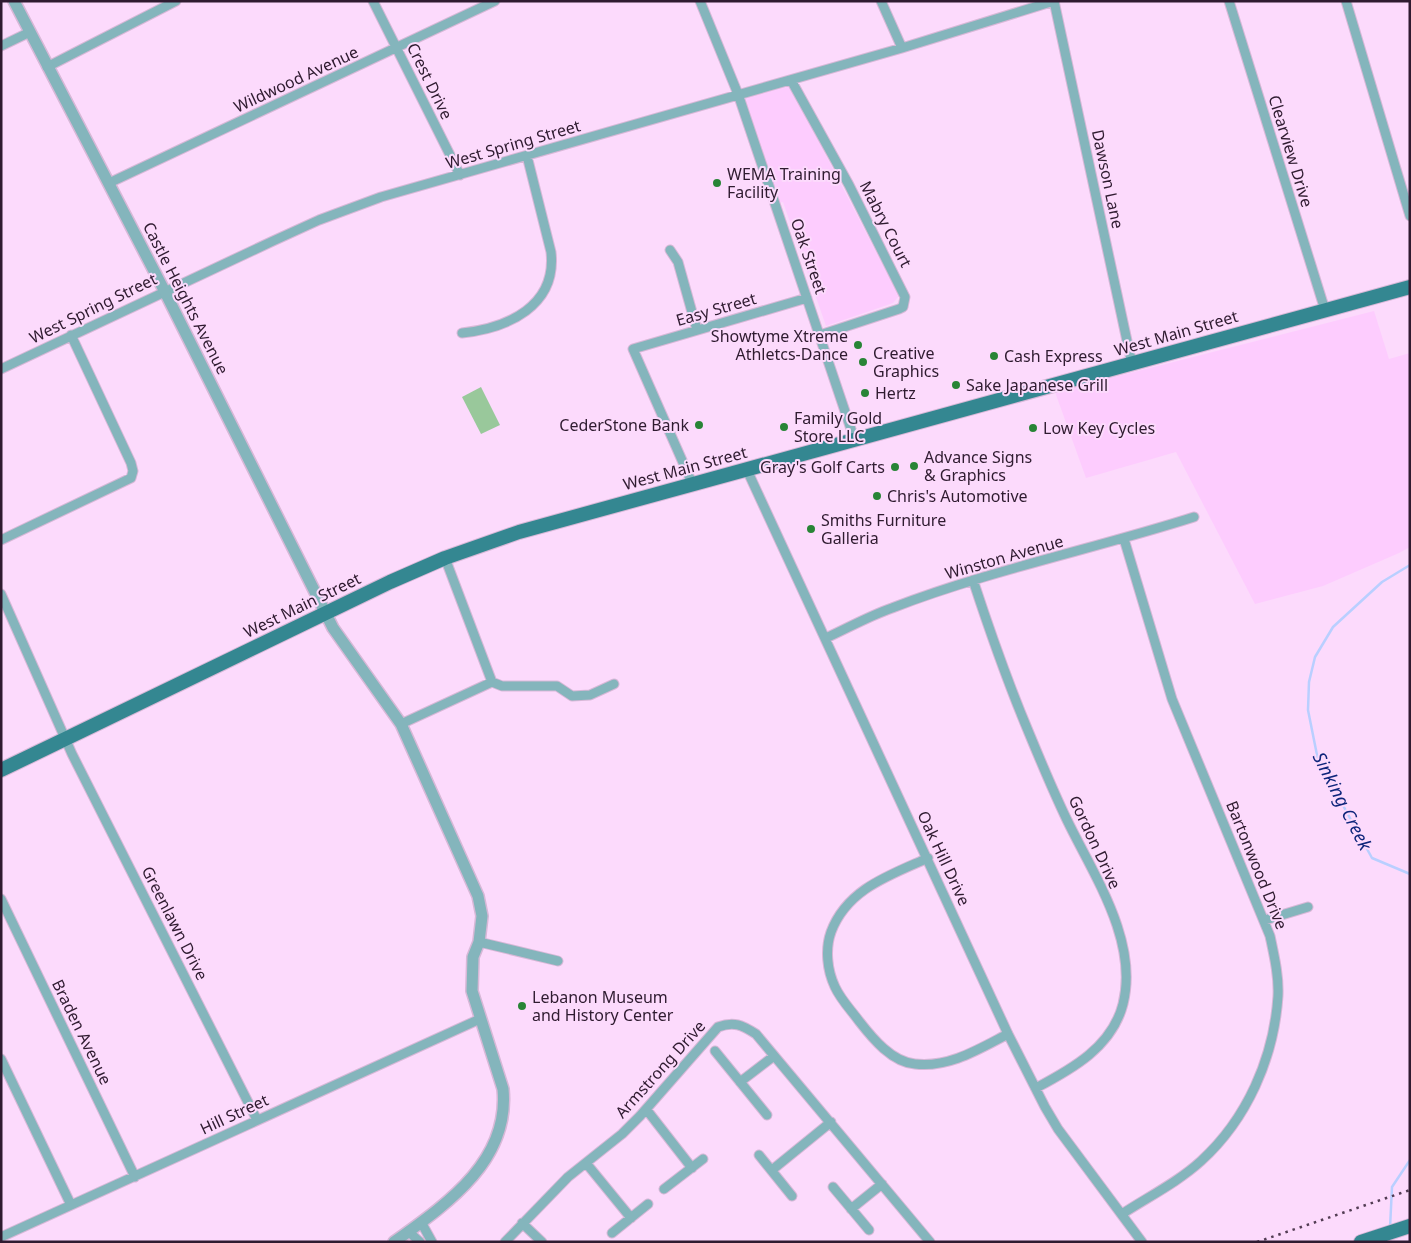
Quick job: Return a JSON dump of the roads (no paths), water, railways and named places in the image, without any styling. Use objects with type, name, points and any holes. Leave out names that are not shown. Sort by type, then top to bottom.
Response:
[{"type":"main road","name":"West Main Street","points":[[1,770],[326,612],[445,558],[519,532],[692,483],[747,470],[854,438],[1410,287]]},
{"type":"main road","points":[[1363,1241],[1410,1226]]},
{"type":"street","name":"Castle Heights Avenue","points":[[14,1],[164,290],[326,612],[346,648],[401,724],[478,896],[482,916],[479,942],[473,957],[472,991],[503,1088],[504,1101],[500,1129],[491,1154],[478,1171],[421,1222],[394,1242]]},
{"type":"street","points":[[47,66],[176,1]]},
{"type":"street","name":"Crest Drive","points":[[373,1],[460,175]]},
{"type":"street","name":"Wildwood Avenue","points":[[109,183],[398,49],[495,1]]},
{"type":"street","name":"Oak Street","points":[[700,1],[738,94],[854,438]]},
{"type":"street","points":[[881,1],[902,48]]},
{"type":"street","name":"West Spring Street","points":[[1,369],[164,290],[345,210],[738,94],[902,48],[1054,1]]},
{"type":"street","name":"Dawson Lane","points":[[1054,1],[1132,364]]},
{"type":"street","name":"Clearview Drive","points":[[1228,1],[1325,310]]},
{"type":"street","points":[[1346,1],[1410,216]]},
{"type":"street","points":[[1,46],[30,32]]},
{"type":"street","name":"Mabry Court","points":[[791,80],[849,185],[905,297],[903,307],[899,309],[820,335]]},
{"type":"street","points":[[462,333],[494,327],[521,316],[538,299],[548,283],[552,263],[551,252],[527,156]]},
{"type":"street","points":[[670,250],[678,262],[697,330]]},
{"type":"street","name":"Easy Street","points":[[692,483],[633,349],[807,298]]},
{"type":"street","points":[[1,540],[131,478],[134,471],[71,335]]},
{"type":"street","name":"Oak Hill Drive","points":[[747,470],[1008,1034],[1058,1128],[1142,1242]]},
{"type":"street","name":"Winston Avenue","points":[[826,638],[890,608],[973,580],[1124,539],[1194,517]]},
{"type":"street","name":"Bartonwood Drive","points":[[1122,1214],[1199,1163],[1224,1137],[1246,1106],[1269,1046],[1278,995],[1274,955],[1265,920],[1172,699],[1124,539]]},
{"type":"street","points":[[445,558],[492,682]]},
{"type":"street","name":"Gordon Drive","points":[[973,580],[1006,680],[1062,810],[1112,912],[1127,970],[1123,1004],[1111,1032],[1083,1061],[1036,1088]]},
{"type":"street","name":"Greenlawn Drive","points":[[1,594],[66,738],[258,1120]]},
{"type":"street","points":[[401,724],[492,682],[502,686],[557,686],[572,696],[590,695],[614,684]]},
{"type":"street","points":[[928,858],[867,888],[856,896],[842,911],[827,946],[834,986],[863,1026],[896,1058],[906,1063],[933,1064],[948,1062],[961,1058],[1008,1034]]},
{"type":"street","name":"Braden Avenue","points":[[1,899],[135,1177]]},
{"type":"street","points":[[1265,920],[1308,907]]},
{"type":"street","points":[[479,942],[558,961]]},
{"type":"street","name":"Hill Street","points":[[1,1237],[480,1019]]},
{"type":"street","name":"Armstrong Drive","points":[[505,1242],[568,1178],[622,1134],[718,1027],[729,1023],[741,1024],[756,1034],[930,1242]]},
{"type":"street","points":[[714,1052],[767,1115]]},
{"type":"street","points":[[740,1082],[774,1056]]},
{"type":"street","points":[[1,1059],[71,1205]]},
{"type":"street","points":[[646,1109],[692,1168]]},
{"type":"street","points":[[772,1170],[831,1122]]},
{"type":"street","points":[[759,1155],[792,1196]]},
{"type":"street","points":[[664,1188],[703,1159]]},
{"type":"street","points":[[586,1163],[631,1218]]},
{"type":"street","points":[[851,1209],[882,1184]]},
{"type":"street","points":[[833,1187],[869,1230]]},
{"type":"street","points":[[612,1233],[648,1204]]},
{"type":"street","points":[[421,1222],[432,1242]]},
{"type":"street","points":[[522,1223],[542,1242]]},
{"type":"street","points":[[408,1232],[420,1242]]},
{"type":"waterway","name":"Sinking Creek","points":[[1410,565],[1382,582],[1333,627],[1315,657],[1309,682],[1308,710],[1318,760],[1372,858],[1410,874]]},
{"type":"waterway","name":"Sinking Creek","points":[[1390,1228],[1392,1187],[1410,1160]]},
{"type":"railway","points":[[1257,1242],[1410,1190]]},
{"type":"place","name":"WEMA Training Facility","points":[[717,183]]},
{"type":"place","name":"Showtyme Xtreme Athletcs-Dance","points":[[858,345]]},
{"type":"place","name":"Cash Express","points":[[994,356]]},
{"type":"place","name":"Creative Graphics","points":[[863,362]]},
{"type":"place","name":"Sake Japanese Grill","points":[[956,385]]},
{"type":"place","name":"Hertz","points":[[865,393]]},
{"type":"place","name":"CederStone Bank","points":[[699,425]]},
{"type":"place","name":"Family Gold Store LLC","points":[[784,427]]},
{"type":"place","name":"Low Key Cycles","points":[[1033,428]]},
{"type":"place","name":"Advance Signs & Graphics","points":[[914,466]]},
{"type":"place","name":"Gray's Golf Carts","points":[[895,467]]},
{"type":"place","name":"Chris's Automotive","points":[[877,496]]},
{"type":"place","name":"Smiths Furniture Galleria","points":[[811,529]]},
{"type":"place","name":"Lebanon Museum and History Center","points":[[522,1006]]}]
